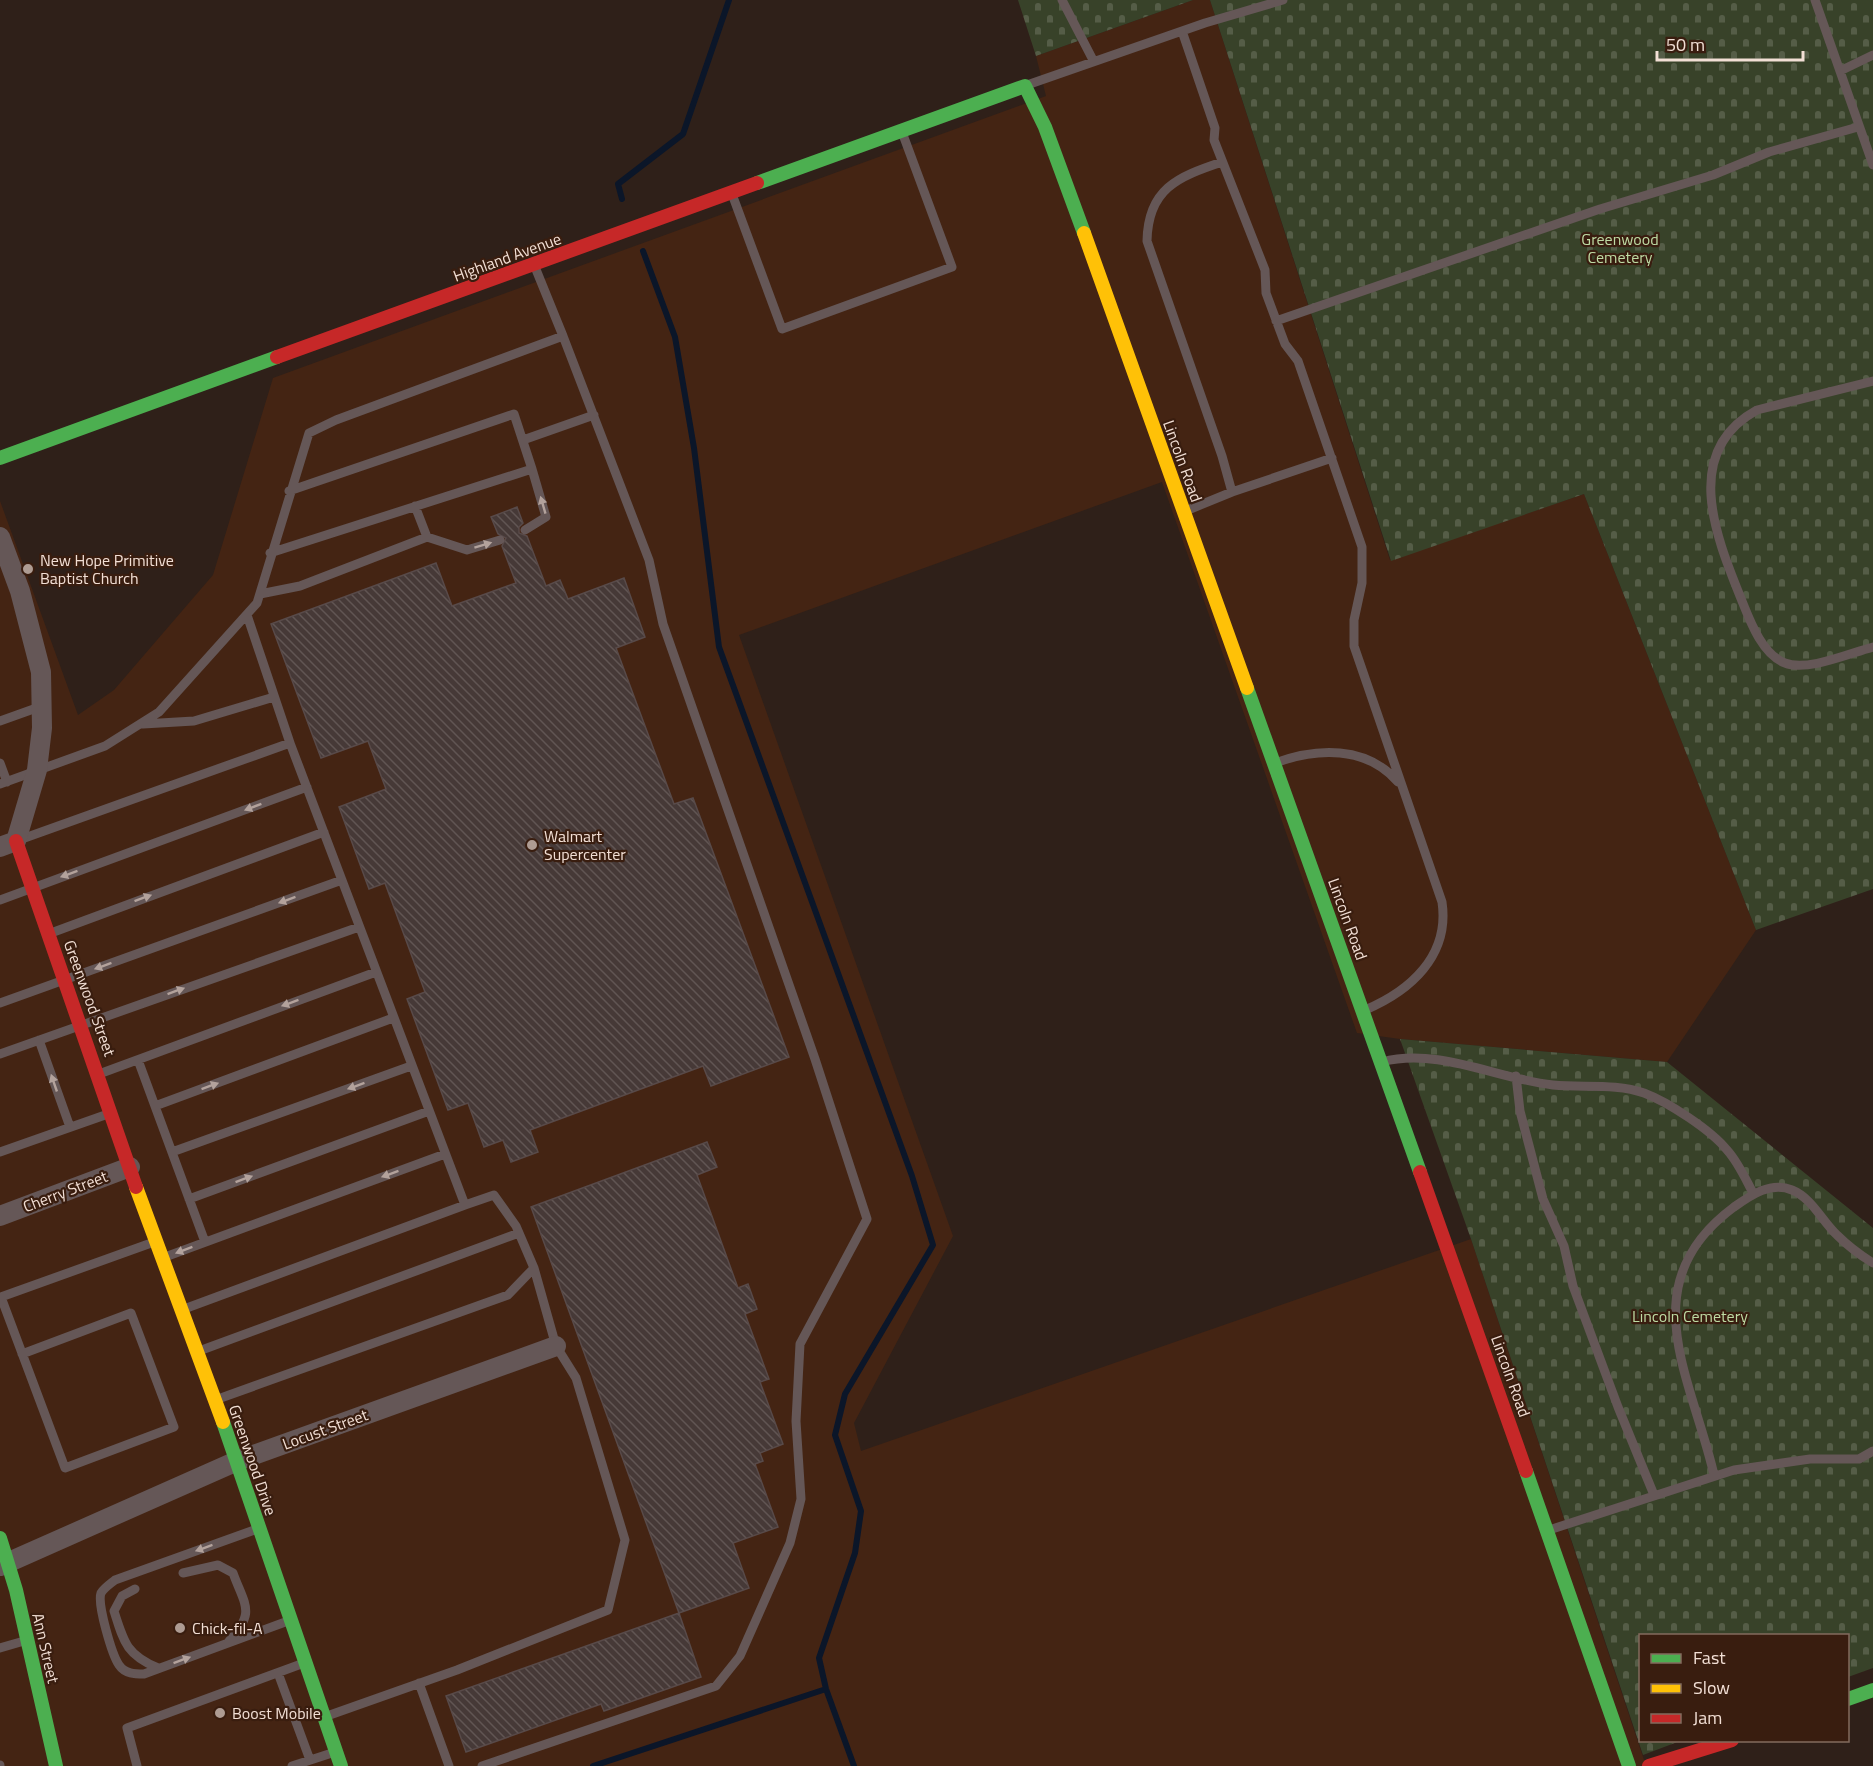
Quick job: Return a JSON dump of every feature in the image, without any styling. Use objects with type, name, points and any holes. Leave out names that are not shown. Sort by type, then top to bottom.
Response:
[{"type":"street","name":"Highland Avenue","points":[[0,459],[1025,86]]},
{"type":"street","name":"Lincoln Road","points":[[1025,86],[1045,127],[1184,512],[1382,1063],[1629,1766]]},
{"type":"street","points":[[0,537],[20,591],[41,672],[42,706],[37,770],[8,844]]},
{"type":"street","name":"Greenwood Street","points":[[8,844],[33,888],[130,1167]]},
{"type":"street","name":"Cherry Street","points":[[0,1216],[130,1167]]},
{"type":"street","name":"Greenwood Drive","points":[[130,1167],[237,1461],[341,1766]]},
{"type":"street","name":"Locust Street","points":[[4,1565],[237,1461],[556,1346]]},
{"type":"street","name":"Ann Street","points":[[0,1538],[4,1565],[27,1640],[56,1766]]},
{"type":"street","points":[[1849,1699],[1873,1690]]},
{"type":"street","points":[[1649,1766],[1726,1742]]},
{"type":"lane","points":[[1062,0],[1093,60]]},
{"type":"lane","points":[[1025,86],[1093,60],[1283,0]]},
{"type":"lane","points":[[1815,0],[1873,165]]},
{"type":"lane","points":[[1182,31],[1215,128],[1214,140],[1246,216],[1265,270],[1266,293],[1286,344],[1298,361],[1362,547],[1362,583],[1354,620],[1354,646],[1437,884],[1443,913],[1443,926],[1432,958],[1418,978],[1386,1001],[1363,1010]]},
{"type":"lane","points":[[1840,71],[1873,55]]},
{"type":"lane","points":[[1276,321],[1600,209],[1713,175],[1769,152],[1858,127]]},
{"type":"lane","points":[[732,194],[782,329],[952,267],[902,132]]},
{"type":"lane","points":[[1222,162],[1171,183],[1160,194],[1148,223],[1147,241],[1222,456],[1232,492]]},
{"type":"lane","points":[[482,1766],[716,1686],[740,1656],[790,1543],[801,1499],[795,1421],[800,1344],[867,1219],[815,1059],[663,624],[649,560],[534,265]]},
{"type":"lane","points":[[0,764],[3,783],[105,746],[159,712],[257,603],[270,553],[309,433],[336,420],[563,336]]},
{"type":"lane","points":[[1873,381],[1757,410],[1746,416],[1723,438],[1715,459],[1710,494],[1717,534],[1728,568],[1747,612],[1767,649],[1776,658],[1798,666],[1873,647]]},
{"type":"lane","points":[[290,491],[514,414],[546,517],[525,530]]},
{"type":"lane","points":[[523,440],[594,415]]},
{"type":"lane","points":[[1184,512],[1232,492],[1332,458]]},
{"type":"lane","points":[[270,553],[532,469]]},
{"type":"lane","points":[[415,506],[427,537]]},
{"type":"lane","points":[[260,594],[300,586],[427,537],[467,550],[500,540]]},
{"type":"lane","points":[[247,615],[290,743],[465,1205]]},
{"type":"lane","points":[[141,724],[194,722],[274,697]]},
{"type":"lane","points":[[0,721],[42,706]]},
{"type":"lane","points":[[8,844],[290,743]]},
{"type":"lane","points":[[1274,763],[1301,753],[1337,752],[1370,762],[1388,771],[1400,783]]},
{"type":"lane","points":[[0,900],[307,787]]},
{"type":"lane","points":[[49,933],[324,832]]},
{"type":"lane","points":[[0,1003],[342,880]]},
{"type":"lane","points":[[0,1053],[359,927]]},
{"type":"lane","points":[[99,1074],[376,972]]},
{"type":"lane","points":[[155,1106],[393,1018]]},
{"type":"lane","points":[[39,1040],[70,1127]]},
{"type":"lane","points":[[1382,1063],[1404,1057],[1434,1060],[1551,1084],[1628,1089],[1645,1094],[1668,1106],[1720,1143],[1742,1173],[1753,1193]]},
{"type":"lane","points":[[138,1060],[205,1242]]},
{"type":"lane","points":[[172,1152],[411,1066]]},
{"type":"lane","points":[[1516,1076],[1520,1111],[1544,1199],[1564,1246],[1573,1286],[1654,1495]]},
{"type":"lane","points":[[189,1199],[429,1111]]},
{"type":"lane","points":[[0,1152],[112,1112]]},
{"type":"lane","points":[[163,1258],[445,1154]]},
{"type":"lane","points":[[1714,1475],[1705,1436],[1677,1347],[1675,1308],[1680,1280],[1701,1239],[1722,1216],[1753,1193],[1773,1187],[1794,1190],[1809,1202],[1836,1234],[1873,1263]]},
{"type":"lane","points":[[181,1310],[494,1195],[519,1233],[534,1268],[556,1346],[576,1378],[625,1540],[619,1573],[608,1610],[324,1717]]},
{"type":"lane","points":[[197,1352],[519,1233]]},
{"type":"lane","points":[[22,1354],[131,1313],[174,1428],[65,1468],[22,1354],[1,1297],[156,1241]]},
{"type":"lane","points":[[214,1400],[508,1295],[534,1268]]},
{"type":"lane","points":[[1860,1459],[1873,1451]]},
{"type":"lane","points":[[1548,1531],[1714,1475],[1769,1463],[1810,1459],[1873,1461]]},
{"type":"lane","points":[[260,1528],[115,1580],[102,1593],[100,1610],[119,1666],[129,1674],[144,1674],[291,1620]]},
{"type":"lane","points":[[183,1573],[218,1565],[233,1573],[248,1612],[244,1625],[228,1643]]},
{"type":"lane","points":[[135,1589],[122,1596],[114,1611],[128,1650],[141,1661],[158,1668]]},
{"type":"lane","points":[[0,1648],[27,1640]]},
{"type":"lane","points":[[137,1766],[127,1728],[306,1662]]},
{"type":"lane","points":[[278,1673],[310,1760]]},
{"type":"lane","points":[[418,1683],[449,1766]]},
{"type":"lane","points":[[291,1766],[336,1751]]},
{"type":"shaded area","points":[[1193,0],[1210,0],[1390,560],[1584,494],[1756,930],[1667,1062],[1400,1039],[1357,1033],[1162,482],[739,635],[953,1236],[854,1423],[861,1451],[1471,1239],[1646,1766],[0,1766],[0,501],[78,715],[114,690],[213,575],[273,378],[1046,96],[1036,56]]},
{"type":"green space","points":[[1018,0],[1193,0],[1036,56]]},
{"type":"green space","name":"Greenwood Cemetery","points":[[1210,0],[1873,0],[1873,889],[1756,930],[1584,494],[1391,561]]},
{"type":"green space","name":"Lincoln Cemetery","points":[[1400,1039],[1667,1062],[1873,1228],[1873,1668],[1849,1677],[1849,1634],[1639,1634],[1639,1742],[1677,1742],[1643,1755],[1471,1239]]},
{"type":"building","name":"Walmart Supercenter","points":[[517,507],[523,523],[519,527],[519,533],[527,536],[546,586],[560,580],[568,599],[624,578],[645,637],[616,648],[674,804],[693,798],[789,1057],[711,1086],[703,1066],[530,1130],[538,1152],[511,1162],[503,1140],[484,1147],[468,1103],[448,1110],[407,999],[425,992],[385,883],[369,889],[339,807],[386,789],[368,741],[321,758],[271,624],[436,563],[452,606],[516,583],[502,546],[506,538],[498,534],[491,517]]},
{"type":"building","points":[[707,1142],[717,1167],[697,1175],[738,1288],[748,1284],[757,1309],[745,1314],[769,1379],[760,1382],[783,1444],[760,1453],[763,1461],[755,1464],[778,1527],[733,1543],[749,1588],[679,1613],[531,1207]]},
{"type":"building","points":[[679,1613],[701,1677],[604,1711],[601,1704],[466,1752],[446,1696]]},
{"type":"waterway","points":[[622,199],[618,184],[683,134],[729,0]]},
{"type":"waterway","points":[[643,251],[675,337],[694,448],[719,647],[912,1176],[933,1245],[845,1394],[835,1435],[861,1511],[855,1553],[819,1658],[826,1689],[854,1766]]},
{"type":"waterway","points":[[593,1766],[826,1689]]},
{"type":"traffic: fast","points":[[757,183],[1025,86],[1045,127],[1084,233]]},
{"type":"traffic: fast","points":[[0,458],[277,357]]},
{"type":"traffic: fast","points":[[1247,688],[1420,1172]]},
{"type":"traffic: fast","points":[[223,1422],[341,1766]]},
{"type":"traffic: fast","points":[[1526,1471],[1629,1766]]},
{"type":"traffic: fast","points":[[0,1538],[16,1590],[56,1766]]},
{"type":"traffic: fast","points":[[1849,1699],[1873,1690]]},
{"type":"traffic: slow","points":[[1084,233],[1247,688]]},
{"type":"traffic: slow","points":[[136,1187],[223,1422]]},
{"type":"traffic: jam","points":[[277,357],[757,183]]},
{"type":"traffic: jam","points":[[16,841],[136,1187]]},
{"type":"traffic: jam","points":[[1420,1172],[1526,1471]]},
{"type":"traffic: jam","points":[[1649,1766],[1726,1742]]},
{"type":"place","name":"New Hope Primitive Baptist Church","points":[[28,569]]},
{"type":"place","name":"Walmart Supercenter","points":[[532,845]]},
{"type":"place","name":"Chick-fil-A","points":[[180,1628]]},
{"type":"place","name":"Boost Mobile","points":[[220,1713]]}]
